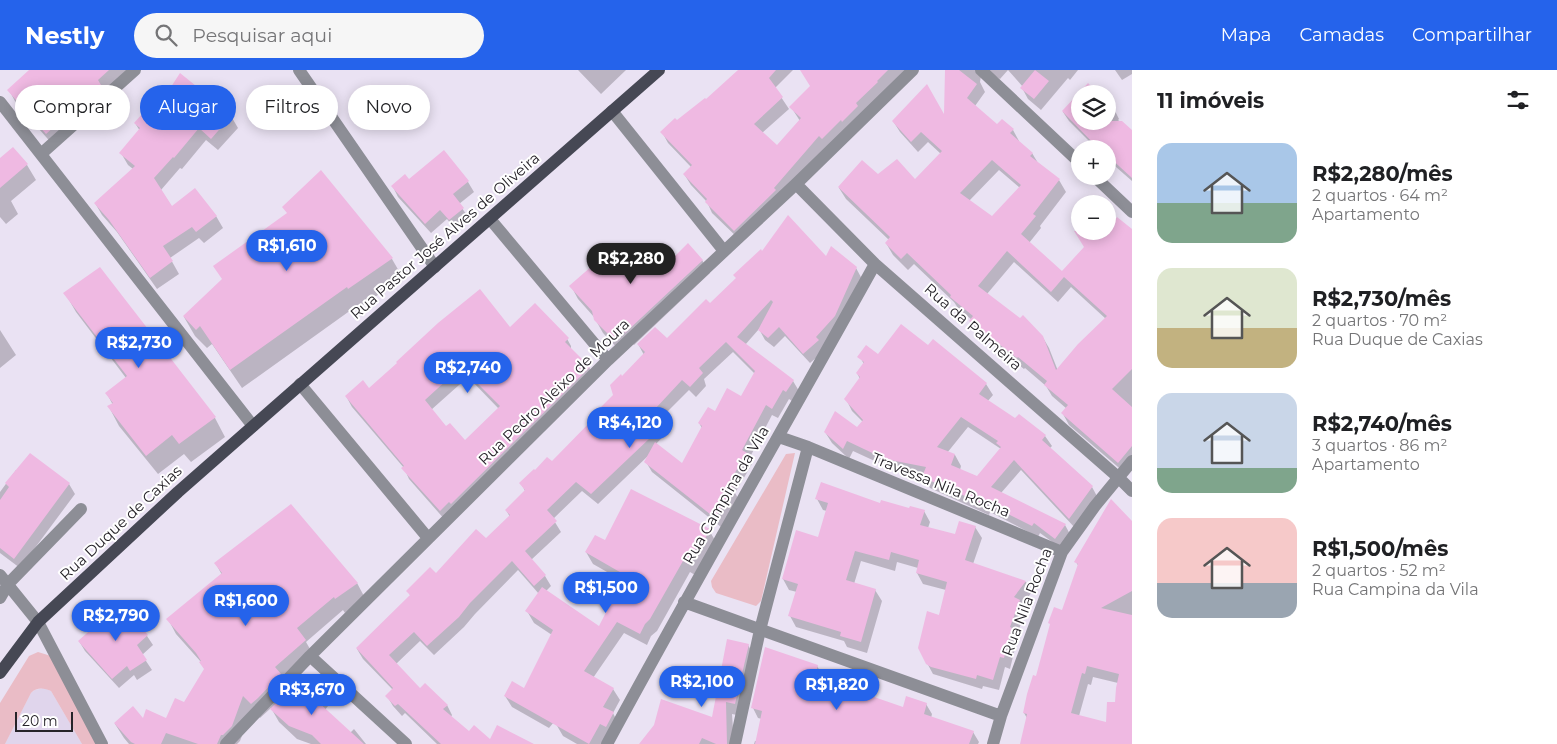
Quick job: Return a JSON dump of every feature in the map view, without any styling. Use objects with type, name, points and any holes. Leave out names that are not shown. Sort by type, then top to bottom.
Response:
[{"type":"main road","name":"Rua Pastor José Alves de Oliveira","points":[[253,426],[659,70]]},
{"type":"main road","name":"Rua Duque de Caxias","points":[[0,673],[38,622],[178,492],[253,426]]},
{"type":"street","points":[[41,154],[135,70]]},
{"type":"street","points":[[299,70],[435,267]]},
{"type":"street","name":"Rua Pedro Aleixo de Moura","points":[[226,744],[310,656],[608,360],[796,184],[913,70]]},
{"type":"street","points":[[981,70],[1071,155]]},
{"type":"street","points":[[0,102],[253,426]]},
{"type":"street","points":[[612,111],[724,251]]},
{"type":"street","name":"Rua da Palmeira","points":[[796,184],[876,264],[1132,491]]},
{"type":"street","points":[[1104,185],[1132,212]]},
{"type":"street","points":[[490,219],[608,360]]},
{"type":"street","name":"Rua Campina da Vila","points":[[607,744],[684,602],[876,264]]},
{"type":"street","points":[[300,384],[428,538]]},
{"type":"street","name":"Travessa Nila Rocha","points":[[779,437],[808,447],[1062,552]]},
{"type":"street","points":[[735,744],[760,630],[808,447]]},
{"type":"street","name":"Rua Nila Rocha","points":[[993,744],[1001,716],[1062,552],[1132,461]]},
{"type":"street","points":[[0,598],[4,580],[82,509]]},
{"type":"street","points":[[4,580],[38,622],[102,744]]},
{"type":"street","points":[[684,602],[1001,716]]},
{"type":"street","points":[[310,656],[406,744]]},
{"type":"shaded area","points":[[795,453],[761,601],[756,606],[716,593],[711,581],[786,454]]},
{"type":"shaded area","points":[[38,652],[51,656],[95,740],[95,744],[82,744],[51,691],[41,689],[31,693],[5,744],[0,744],[0,703],[29,656]]},
{"type":"shaded area","points":[[44,688],[51,691],[82,744],[5,744],[31,693]]},
{"type":"building","points":[[29,70],[109,70],[98,80],[101,85],[15,85],[15,99],[7,90]]},
{"type":"building","points":[[738,70],[776,70],[769,78],[783,97],[754,124],[777,145],[801,118],[789,107],[810,86],[800,70],[888,70],[856,103],[858,106],[842,122],[841,120],[822,139],[819,136],[774,188],[776,190],[734,231],[705,202],[707,199],[683,174],[692,165],[660,132],[675,118],[677,120],[706,99]]},
{"type":"building","points":[[945,70],[959,70],[977,84],[967,98],[997,124],[1002,119],[1014,129],[1010,133],[1033,153],[1030,156],[1060,179],[1033,214],[1036,216],[1021,234],[1062,271],[1084,247],[1080,240],[1116,240],[1117,217],[1132,229],[1132,369],[1112,389],[1132,407],[1132,446],[1118,463],[1061,413],[1068,405],[1044,385],[1047,381],[969,321],[973,316],[950,297],[951,295],[907,253],[901,259],[885,243],[890,237],[838,187],[862,160],[878,174],[897,159],[915,179],[942,151],[921,132],[911,142],[892,121],[927,84],[944,114]],"holes":[[[992,160],[1021,185],[992,216],[960,193]],[[1007,251],[1051,292],[1064,277],[1107,316],[1078,344],[1056,370],[1043,336],[1023,315],[1020,318],[978,286]]]},
{"type":"building","points":[[1035,70],[1049,81],[1034,99],[1020,88]]},
{"type":"building","points":[[180,73],[195,85],[172,85]]},
{"type":"building","points":[[1071,101],[1071,120],[1062,111]]},
{"type":"building","points":[[140,116],[140,128],[134,123]]},
{"type":"building","points":[[1116,121],[1122,121],[1132,130],[1132,178],[1116,163],[1116,140],[1090,140],[1080,130],[1116,130]]},
{"type":"building","points":[[140,128],[140,130],[197,130],[154,178],[172,206],[195,188],[217,216],[196,232],[192,227],[163,246],[173,261],[150,278],[109,220],[94,203],[135,166],[119,153]]},
{"type":"building","points":[[42,130],[50,130],[46,134]]},
{"type":"building","points":[[201,130],[219,130],[211,139]]},
{"type":"building","points":[[13,147],[28,164],[0,188],[0,158]]},
{"type":"building","points":[[444,150],[469,181],[453,194],[464,208],[449,220],[440,210],[425,224],[391,186],[405,174],[409,179]]},
{"type":"building","points":[[321,170],[393,258],[348,289],[347,287],[230,370],[200,326],[196,330],[183,316],[222,279],[213,266],[287,213],[282,207]]},
{"type":"building","points":[[788,215],[826,256],[831,246],[857,267],[835,316],[816,337],[819,340],[803,354],[779,327],[768,338],[758,330],[773,302],[771,300],[737,337],[794,380],[786,392],[783,390],[772,409],[766,405],[742,450],[747,453],[728,484],[733,487],[715,518],[644,462],[655,442],[682,463],[702,426],[698,423],[708,407],[715,411],[727,388],[741,396],[755,371],[726,342],[699,368],[703,373],[690,387],[682,380],[655,409],[665,418],[648,436],[650,438],[591,494],[576,482],[547,510],[557,521],[525,551],[546,575],[534,586],[512,561],[470,603],[459,617],[427,646],[414,632],[389,655],[420,688],[425,683],[448,705],[443,709],[469,731],[474,725],[490,739],[497,725],[534,744],[441,744],[398,704],[395,706],[385,696],[393,688],[356,648],[410,595],[406,591],[430,567],[436,573],[476,529],[486,538],[510,515],[505,510],[525,490],[519,483],[547,457],[552,461],[598,414],[596,412],[613,395],[610,385],[621,374],[622,376],[645,352],[637,344],[655,327],[667,338],[706,299],[710,303],[736,278],[733,275],[761,249],[762,251]]},
{"type":"building","points":[[648,243],[668,263],[688,243],[703,260],[625,333],[624,331],[614,340],[594,320],[592,311],[569,286],[616,245],[631,260]]},
{"type":"building","points":[[100,267],[216,417],[179,444],[172,435],[146,456],[107,406],[113,403],[105,393],[127,376],[63,293]]},
{"type":"building","points":[[480,289],[510,327],[535,303],[569,338],[565,342],[590,367],[451,504],[449,502],[440,511],[401,468],[404,466],[345,396],[363,380],[369,388],[438,323]],"holes":[[[461,367],[500,406],[465,440],[450,423],[446,426],[425,400]]]},
{"type":"building","points":[[901,324],[928,345],[933,339],[987,383],[979,394],[1015,418],[1019,414],[1046,435],[1042,440],[1093,486],[1069,519],[1014,460],[991,487],[1066,524],[1055,539],[1034,523],[1032,526],[984,502],[983,504],[922,477],[926,467],[885,459],[847,441],[843,449],[824,432],[835,411],[857,427],[863,420],[844,399],[860,377],[856,373],[864,362],[857,357],[866,345],[878,354]],"holes":[[[961,417],[998,441],[996,443],[1001,447],[977,476],[951,465],[955,454],[937,447]]]},
{"type":"building","points":[[30,453],[70,483],[14,559],[0,548],[0,500],[9,487],[5,483]]},
{"type":"building","points":[[821,482],[880,503],[881,500],[909,508],[910,506],[925,510],[920,525],[955,534],[959,521],[976,526],[965,560],[1026,581],[1014,597],[1020,600],[1010,627],[1012,628],[1004,658],[1000,657],[993,680],[977,675],[976,679],[926,664],[918,648],[927,611],[939,615],[947,582],[916,573],[919,560],[891,552],[889,560],[855,551],[846,580],[876,589],[861,642],[840,636],[841,632],[788,616],[798,584],[782,579],[796,530],[818,537],[828,503],[815,499]]},
{"type":"building","points":[[631,489],[710,529],[702,545],[698,544],[688,564],[683,561],[640,634],[617,622],[584,671],[614,688],[603,707],[614,712],[606,727],[600,724],[589,744],[504,696],[512,681],[524,688],[553,630],[525,611],[542,587],[599,626],[625,575],[585,552],[595,535],[605,540]]},
{"type":"building","points":[[1111,499],[1132,521],[1132,591],[1101,608],[1132,615],[1132,744],[1020,744],[1027,714],[1023,713],[1027,694],[1033,675],[1036,676],[1050,624],[1048,623],[1054,607],[1062,610],[1078,564],[1074,562]],"holes":[[[1087,666],[1119,674],[1115,702],[1107,702],[1106,722],[1071,713],[1082,673],[1085,674]]]},
{"type":"building","points":[[291,504],[358,583],[335,599],[334,597],[297,628],[306,640],[275,667],[281,674],[258,698],[251,704],[243,696],[232,726],[221,735],[217,744],[198,744],[166,733],[161,744],[135,744],[131,742],[114,723],[133,706],[143,718],[146,709],[166,718],[175,698],[184,702],[204,669],[196,653],[166,619],[222,573],[214,563]]},
{"type":"building","points":[[121,603],[148,635],[137,645],[147,660],[130,671],[127,666],[112,679],[78,641]]},
{"type":"building","points":[[727,639],[749,644],[735,704],[726,702],[727,744],[716,744],[702,738],[699,744],[639,744],[654,725],[661,699],[712,717]]},
{"type":"building","points":[[765,647],[818,665],[814,680],[851,689],[903,707],[906,696],[927,703],[924,714],[974,731],[969,744],[755,744],[762,711],[751,708]]},
{"type":"building","points":[[308,680],[322,693],[316,700],[364,744],[321,744],[312,735],[289,726],[270,709],[293,686],[298,691]]}]
